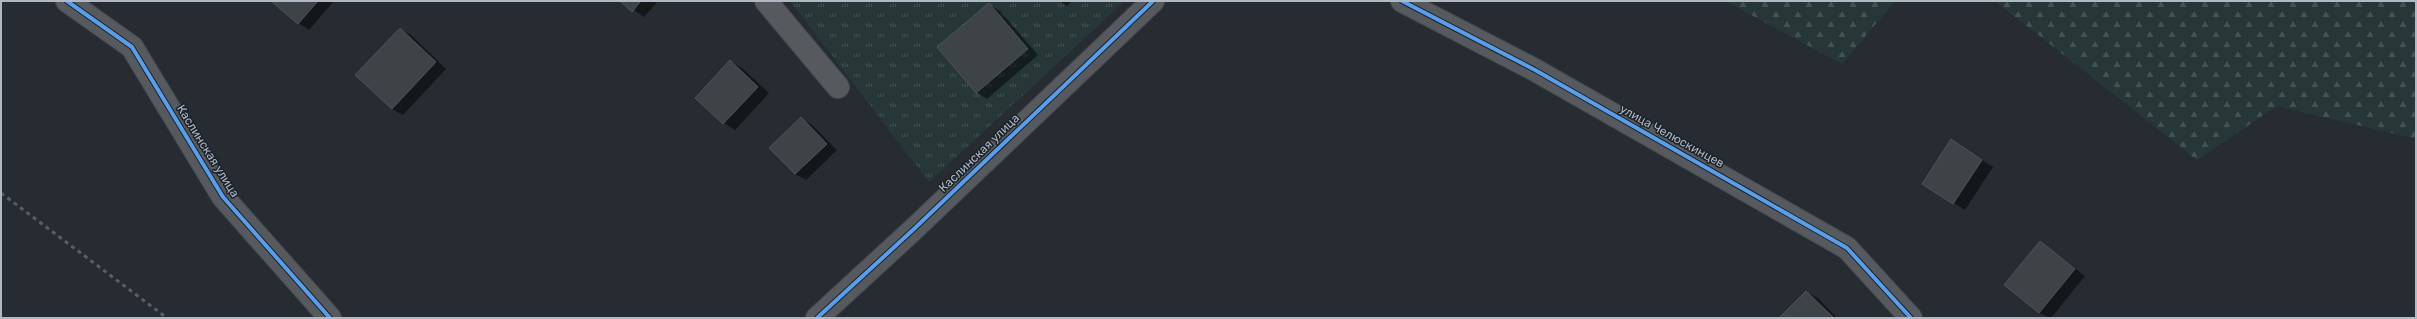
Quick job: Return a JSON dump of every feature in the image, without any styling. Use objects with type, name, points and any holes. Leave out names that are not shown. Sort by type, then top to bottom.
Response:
[{"type":"street","name":"Каслинская улица","points":[[67,1],[132,47],[223,197],[330,318]]},
{"type":"street","points":[[766,1],[838,87]]},
{"type":"street","name":"Каслинская улица","points":[[817,318],[915,228],[1153,1]]},
{"type":"street","name":"улица Челюскинцев","points":[[1402,1],[1534,70],[1847,248],[1911,318]]},
{"type":"green space","points":[[790,1],[1125,1],[929,182]]},
{"type":"green space","points":[[1725,1],[1895,1],[1842,64]]},
{"type":"green space","points":[[1995,1],[2416,1],[2416,139],[2277,106],[2197,160]]},
{"type":"building","points":[[271,1],[318,1],[298,24]]},
{"type":"building","points":[[620,1],[641,1],[632,12]]},
{"type":"building","points":[[989,3],[1028,49],[976,93],[937,47]]},
{"type":"building","points":[[400,28],[436,62],[392,109],[355,75]]},
{"type":"building","points":[[730,60],[758,87],[723,124],[695,98]]},
{"type":"building","points":[[801,117],[827,144],[795,174],[769,148]]},
{"type":"building","points":[[1951,139],[1982,160],[1953,204],[1922,184]]},
{"type":"building","points":[[2040,241],[2075,269],[2039,313],[2004,285]]},
{"type":"building","points":[[1806,291],[1834,318],[1779,318]]},
{"type":"railway","points":[[1,193],[167,318]]},
{"type":"cycle path","points":[[67,1],[132,47],[223,197],[330,318]]},
{"type":"cycle path","points":[[817,318],[915,228],[1153,1]]},
{"type":"cycle path","points":[[1402,1],[1535,70],[1847,248],[1911,318]]}]
